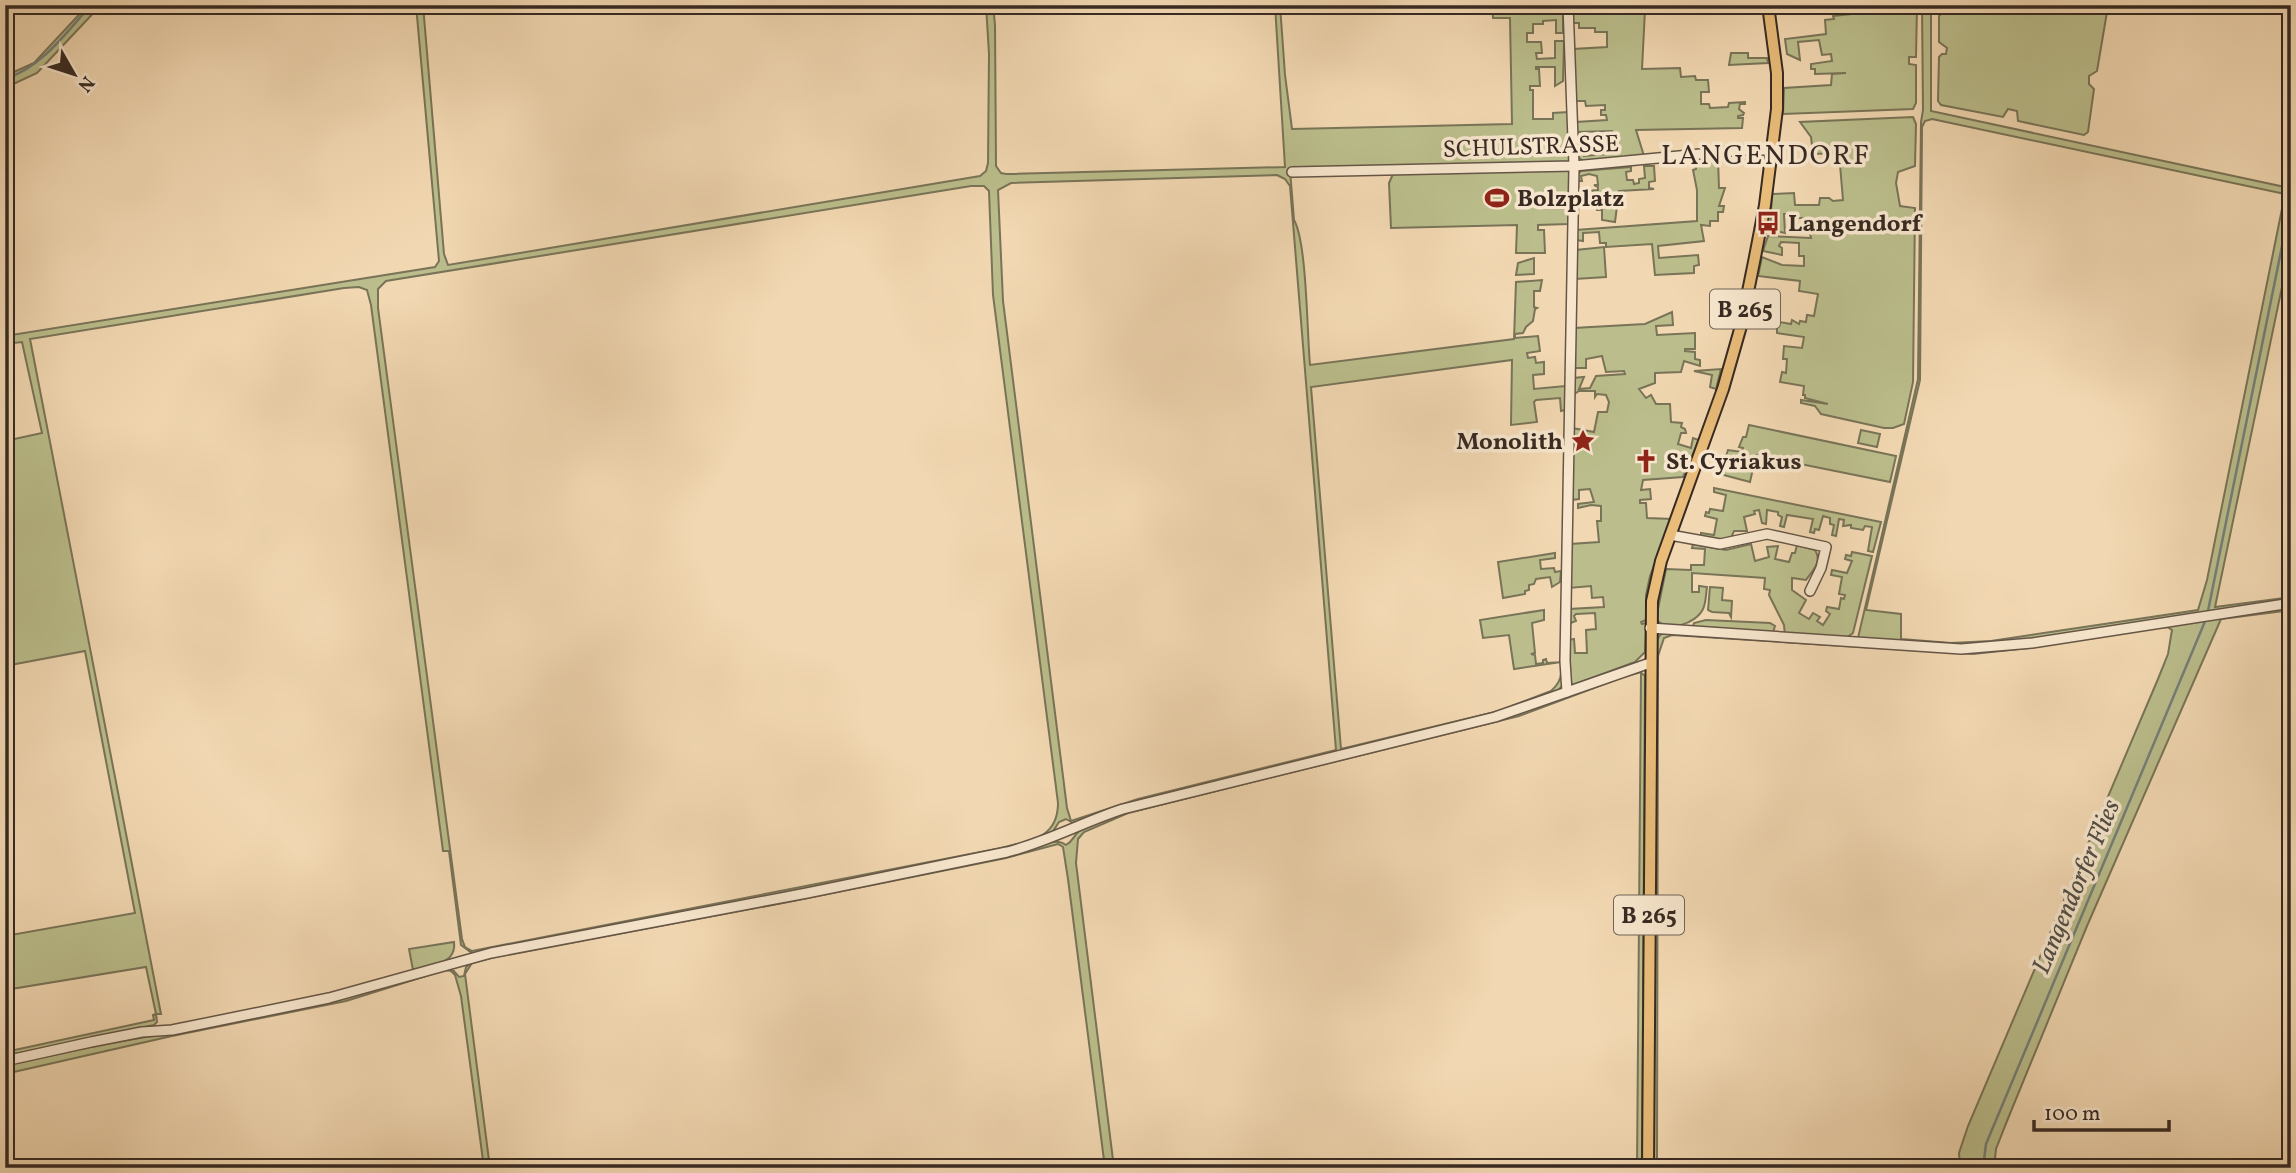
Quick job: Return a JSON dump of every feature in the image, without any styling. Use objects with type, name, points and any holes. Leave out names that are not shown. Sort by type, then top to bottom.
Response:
[{"type":"main road","name":"B 265","points":[[1648,1168],[1650,628],[1653,592],[1738,339],[1763,214],[1778,94],[1768,5]]},
{"type":"street","points":[[1567,692],[1565,671],[1574,166],[1568,5]]},
{"type":"street","name":"SCHULSTRASSE","points":[[1292,172],[1574,166],[1742,150],[1771,150]]},
{"type":"street","points":[[1670,535],[1720,544],[1766,534],[1826,547],[1811,591]]},
{"type":"street","points":[[1650,628],[1961,649],[2032,643],[2291,603]]},
{"type":"street","points":[[5,1060],[329,998],[491,953],[1007,852],[1035,845],[1123,809],[1495,717],[1650,663]]},
{"type":"green space","points":[[88,5],[101,5],[37,73],[5,88],[5,76],[34,63]]},
{"type":"green space","points":[[416,5],[423,5],[444,254],[448,265],[980,176],[986,171],[988,163],[989,54],[986,5],[993,5],[995,25],[996,166],[1001,173],[1006,174],[1285,167],[1275,5],[1280,5],[1292,129],[1512,124],[1510,18],[1493,18],[1492,5],[1529,5],[1530,11],[1563,9],[1563,33],[1556,33],[1556,20],[1543,21],[1543,24],[1533,24],[1533,33],[1527,33],[1527,42],[1541,42],[1542,53],[1536,53],[1537,59],[1555,58],[1555,41],[1564,41],[1563,81],[1555,86],[1555,67],[1536,67],[1539,69],[1540,86],[1530,86],[1530,90],[1533,90],[1533,119],[1553,119],[1553,113],[1568,112],[1572,158],[1567,163],[1290,170],[1294,220],[1304,267],[1310,365],[1514,339],[1516,282],[1542,280],[1540,291],[1534,291],[1534,307],[1537,308],[1533,321],[1523,333],[1515,334],[1515,338],[1538,336],[1540,351],[1527,353],[1528,358],[1535,357],[1536,363],[1544,362],[1544,374],[1533,375],[1534,389],[1565,386],[1565,410],[1561,411],[1560,398],[1536,400],[1537,422],[1511,425],[1512,360],[1311,387],[1341,749],[1499,711],[1551,691],[1560,678],[1561,662],[1562,686],[1556,693],[1495,714],[1073,823],[1066,819],[1059,822],[1052,833],[1035,841],[945,862],[473,954],[461,945],[449,851],[443,851],[367,290],[359,287],[344,288],[30,339],[161,1014],[156,1014],[146,967],[5,990],[5,936],[135,913],[85,651],[5,666],[5,441],[42,433],[22,342],[5,344],[5,336],[435,267],[439,261]],"holes":[[[1277,175],[1285,179],[1290,186],[1336,750],[1138,799],[1071,821],[1067,808],[1003,301],[998,190],[1011,183]],[[984,186],[989,191],[993,295],[1058,803],[1053,825],[1029,841],[996,849],[472,951],[465,947],[378,308],[378,289],[386,281]]]},
{"type":"green space","points":[[1608,5],[1733,5],[1733,12],[1645,10],[1642,69],[1680,68],[1681,77],[1695,76],[1696,80],[1708,80],[1709,92],[1701,92],[1701,104],[1709,104],[1710,108],[1745,102],[1740,104],[1739,109],[1743,115],[1738,116],[1743,118],[1742,128],[1636,130],[1644,156],[1584,162],[1577,156],[1576,139],[1590,138],[1591,150],[1584,149],[1584,156],[1607,154],[1609,137],[1613,137],[1612,131],[1576,132],[1576,122],[1607,120],[1606,115],[1601,115],[1605,105],[1586,106],[1585,101],[1575,101],[1573,49],[1607,47],[1607,32],[1595,32],[1595,28],[1579,28],[1579,23],[1572,23],[1571,7],[1608,9]]},
{"type":"green space","points":[[1922,5],[1931,5],[1931,111],[2285,187],[2291,158],[2291,244],[2215,607],[2291,597],[2291,601],[1978,647],[1858,638],[1918,379],[1921,122]],"holes":[[[1932,119],[2285,194],[2207,580],[2198,610],[1991,641],[1951,643],[1901,639],[1901,614],[1866,610],[1920,380],[1922,127],[1925,121]]]},
{"type":"green space","points":[[1962,5],[2031,5],[2039,8],[2063,5],[2107,12],[2097,71],[2089,76],[2089,84],[2094,89],[2088,132],[2084,135],[2018,121],[2017,111],[2008,109],[2003,117],[1941,105],[1938,101],[1939,57],[1946,54],[1947,48],[1939,42],[1939,16],[1942,13],[1957,13]]},
{"type":"green space","points":[[1917,7],[1916,57],[1909,57],[1909,64],[1916,65],[1916,103],[1913,109],[1783,114],[1784,88],[1831,85],[1832,74],[1846,73],[1815,74],[1811,64],[1832,61],[1831,54],[1822,55],[1819,40],[1798,42],[1800,60],[1787,54],[1785,39],[1826,34],[1825,20],[1834,19],[1833,16]]},
{"type":"green space","points":[[1731,53],[1748,53],[1748,58],[1767,58],[1768,63],[1729,65]]},
{"type":"green space","points":[[1913,117],[1916,124],[1915,166],[1898,172],[1896,183],[1900,206],[1915,208],[1913,382],[1904,424],[1884,428],[1821,414],[1815,406],[1801,403],[1801,400],[1828,404],[1805,398],[1804,386],[1780,382],[1782,372],[1786,373],[1784,346],[1802,348],[1804,337],[1777,333],[1777,328],[1772,325],[1780,322],[1791,324],[1792,320],[1799,324],[1800,321],[1806,322],[1807,315],[1814,316],[1818,294],[1799,291],[1800,281],[1758,276],[1762,257],[1782,265],[1804,266],[1804,256],[1799,256],[1799,243],[1781,242],[1779,246],[1782,248],[1782,255],[1763,251],[1768,236],[1811,238],[1810,233],[1804,233],[1805,226],[1810,226],[1808,218],[1792,218],[1791,214],[1784,214],[1785,233],[1770,230],[1772,194],[1794,193],[1795,205],[1819,205],[1820,198],[1843,200],[1839,153],[1813,154],[1811,137],[1800,122]]},
{"type":"green space","points":[[1718,159],[1719,188],[1725,188],[1719,206],[1724,206],[1723,212],[1718,212],[1718,221],[1710,221],[1710,226],[1701,225],[1704,241],[1658,246],[1659,258],[1698,255],[1699,265],[1694,266],[1694,273],[1655,275],[1652,244],[1606,247],[1606,243],[1600,243],[1599,232],[1583,233],[1583,241],[1576,240],[1576,230],[1697,221],[1697,190],[1693,170],[1696,169],[1695,161]]},
{"type":"green space","points":[[1644,166],[1654,166],[1655,181],[1649,182],[1649,188],[1654,189],[1619,191],[1615,222],[1602,220],[1602,210],[1597,210],[1596,196],[1582,197],[1582,203],[1576,203],[1577,192],[1598,190],[1594,185],[1598,185],[1597,176],[1581,176],[1582,181],[1577,181],[1581,171],[1631,167],[1631,171],[1626,172],[1627,180],[1633,180],[1634,184],[1645,178]]},
{"type":"green space","points":[[1569,171],[1569,194],[1547,194],[1547,209],[1568,209],[1568,224],[1538,225],[1538,230],[1544,230],[1545,253],[1516,253],[1517,225],[1391,228],[1389,183],[1393,174]]},
{"type":"green space","points":[[1604,247],[1606,277],[1575,279],[1576,250]]},
{"type":"green space","points":[[1534,258],[1534,274],[1516,275],[1518,263]]},
{"type":"green space","points":[[1672,312],[1673,325],[1656,326],[1657,335],[1695,333],[1695,349],[1685,351],[1695,352],[1695,359],[1700,360],[1700,366],[1684,361],[1681,372],[1655,373],[1655,383],[1639,389],[1646,398],[1651,395],[1656,404],[1670,404],[1671,422],[1682,423],[1681,427],[1686,433],[1681,433],[1678,444],[1691,448],[1693,438],[1699,440],[1683,477],[1643,480],[1641,490],[1650,489],[1651,499],[1640,500],[1640,503],[1646,503],[1647,518],[1672,519],[1650,576],[1646,595],[1646,620],[1641,622],[1646,623],[1645,652],[1635,662],[1573,685],[1569,682],[1568,640],[1574,639],[1575,653],[1587,653],[1586,630],[1596,629],[1595,613],[1576,614],[1576,621],[1568,624],[1569,609],[1604,607],[1603,597],[1592,598],[1591,586],[1569,588],[1570,544],[1599,542],[1597,521],[1601,521],[1601,506],[1578,508],[1578,504],[1594,502],[1590,489],[1579,490],[1579,499],[1571,500],[1572,428],[1594,432],[1598,412],[1607,412],[1609,402],[1606,395],[1597,394],[1595,397],[1595,391],[1579,391],[1573,395],[1573,378],[1584,377],[1579,389],[1590,388],[1596,376],[1625,374],[1624,371],[1606,372],[1602,356],[1586,359],[1586,368],[1573,368],[1574,328],[1645,324]]},
{"type":"green space","points":[[1721,369],[1716,389],[1710,387],[1712,375],[1694,371]]},
{"type":"green space","points":[[1749,425],[1896,456],[1890,482],[1756,455],[1750,482],[1720,474],[1728,450],[1742,452],[1743,448],[1739,447],[1743,437],[1746,437]]},
{"type":"green space","points":[[1861,430],[1880,434],[1877,447],[1858,443]]},
{"type":"green space","points":[[1714,488],[1881,522],[1873,552],[1868,551],[1872,527],[1865,526],[1863,530],[1851,528],[1851,525],[1843,526],[1844,520],[1839,519],[1836,536],[1832,535],[1834,525],[1830,524],[1830,518],[1823,516],[1819,530],[1815,529],[1814,533],[1810,532],[1813,519],[1787,515],[1784,527],[1780,526],[1782,517],[1778,512],[1767,510],[1766,524],[1762,523],[1759,510],[1754,511],[1755,514],[1744,517],[1747,531],[1734,531],[1731,538],[1720,541],[1701,537],[1701,533],[1714,535],[1717,519],[1705,516],[1706,512],[1709,513],[1710,509],[1723,511],[1726,495],[1714,492]]},
{"type":"green space","points":[[1693,544],[1726,550],[1751,544],[1755,561],[1769,557],[1767,547],[1778,546],[1775,559],[1789,562],[1797,545],[1815,550],[1818,558],[1816,566],[1806,580],[1792,578],[1792,590],[1806,600],[1799,613],[1809,619],[1813,613],[1820,617],[1817,621],[1823,625],[1830,614],[1826,611],[1827,607],[1839,609],[1841,598],[1844,599],[1845,595],[1839,594],[1842,577],[1831,575],[1832,570],[1847,573],[1852,561],[1845,559],[1846,555],[1851,556],[1852,552],[1872,556],[1853,633],[1846,638],[1785,636],[1784,625],[1769,595],[1770,590],[1764,589],[1765,578],[1692,573],[1692,592],[1699,592],[1699,586],[1707,587],[1703,609],[1694,619],[1681,625],[1661,623],[1656,619],[1666,569],[1691,570],[1691,565],[1704,565],[1705,549],[1692,548]]},
{"type":"green space","points":[[1555,553],[1555,558],[1540,560],[1541,569],[1554,568],[1555,572],[1561,571],[1560,582],[1552,587],[1550,577],[1536,579],[1525,594],[1503,598],[1498,562]]},
{"type":"green space","points":[[1710,587],[1723,588],[1722,600],[1732,601],[1731,617],[1729,613],[1708,610]]},
{"type":"green space","points":[[2291,606],[2291,610],[2221,619],[2087,926],[1996,1149],[1994,1168],[1960,1168],[1959,1153],[1968,1126],[2158,679],[2168,654],[2172,630],[2167,627],[2153,628],[1973,654],[1672,635],[1664,638],[1658,656],[1657,1168],[1652,1168],[1656,642],[1660,635],[1666,632],[1949,651]]},
{"type":"green space","points":[[1544,610],[1544,620],[1532,623],[1535,653],[1531,654],[1535,655],[1536,664],[1543,663],[1546,659],[1547,663],[1560,662],[1514,669],[1509,635],[1483,638],[1480,620]]},
{"type":"green space","points":[[1706,620],[1770,623],[1775,626],[1773,633],[1692,629],[1694,623]]},
{"type":"green space","points":[[1641,673],[1645,676],[1642,1168],[1637,1168]]},
{"type":"green space","points":[[1615,677],[1618,679],[1519,716],[1128,813],[1084,832],[1078,839],[1076,863],[1114,1168],[1105,1168],[1068,879],[1063,847],[1058,844],[1006,858],[472,963],[465,974],[490,1168],[484,1168],[461,996],[455,975],[451,971],[445,970],[346,1001],[172,1036],[5,1074],[5,1065],[169,1033],[445,968],[454,971],[459,977],[464,976],[466,967],[473,961],[1026,850],[1047,843],[1057,842],[1066,845],[1082,829],[1112,815],[1474,726]]},
{"type":"green space","points":[[454,942],[454,950],[447,960],[413,970],[409,949]]},
{"type":"green space","points":[[156,1014],[157,1022],[154,1025],[5,1056],[5,1052],[154,1020],[153,1015]]},
{"type":"waterway","points":[[5,79],[42,58],[91,5]]},
{"type":"waterway","name":"Langendorfer Flies","points":[[2208,611],[2291,202]]},
{"type":"waterway","name":"Langendorfer Flies","points":[[1983,1168],[1986,1144],[2206,619]]},
{"type":"place","name":"Bolzplatz","points":[[1497,198]]},
{"type":"place","name":"Langendorf","points":[[1768,223]]},
{"type":"place","name":"Monolith","points":[[1583,441]]},
{"type":"place","name":"St. Cyriakus","points":[[1646,461]]},
{"type":"district","name":"LANGENDORF","points":[[1766,154]]}]
